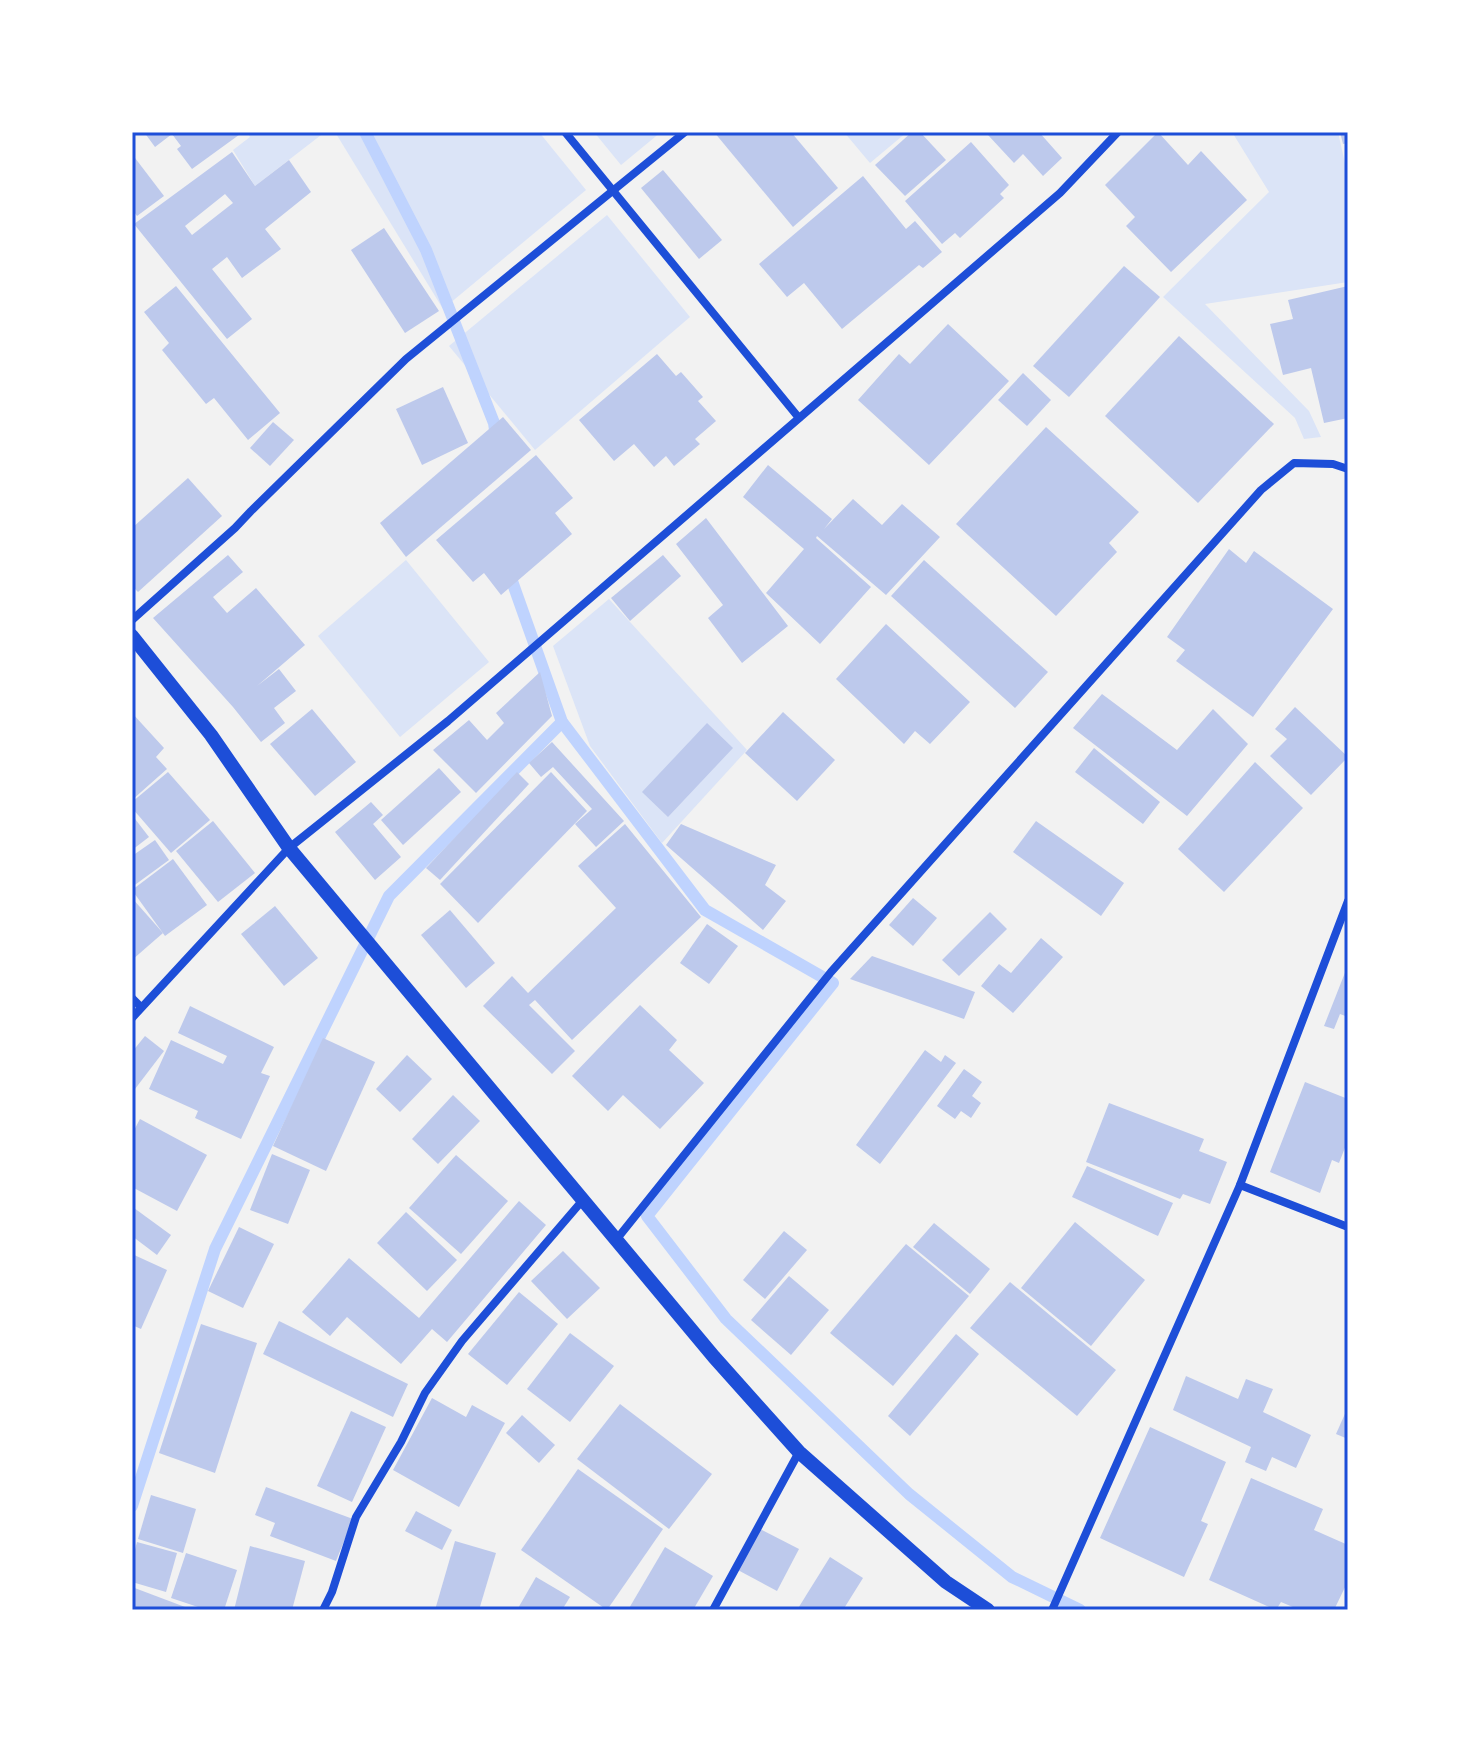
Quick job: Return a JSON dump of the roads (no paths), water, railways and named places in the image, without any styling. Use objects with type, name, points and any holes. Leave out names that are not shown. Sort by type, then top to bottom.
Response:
[{"type":"street","points":[[565,132],[799,418]]},
{"type":"street","points":[[132,620],[235,528],[406,359],[685,132]]},
{"type":"street","points":[[132,1018],[289,848],[448,721],[1060,193],[1118,132]]},
{"type":"street","points":[[615,1241],[831,972],[1261,490],[1294,463],[1333,464],[1348,469]]},
{"type":"street","points":[[132,636],[211,735],[289,848],[714,1357],[799,1452],[946,1582],[988,1610]]},
{"type":"street","points":[[1052,1610],[1240,1185],[1348,901]]},
{"type":"street","points":[[132,998],[141,1007]]},
{"type":"street","points":[[1240,1185],[1348,1227]]},
{"type":"street","points":[[323,1610],[332,1592],[356,1517],[401,1442],[425,1393],[462,1341],[582,1201]]},
{"type":"street","points":[[713,1610],[799,1452]]},
{"type":"waterway","points":[[365,132],[426,250],[494,423],[496,437]]},
{"type":"waterway","points":[[511,571],[562,722],[705,910],[833,983],[647,1216],[726,1319],[909,1494],[1012,1577],[1080,1610]]},
{"type":"waterway","points":[[132,1506],[215,1249],[389,896],[562,722]]}]
